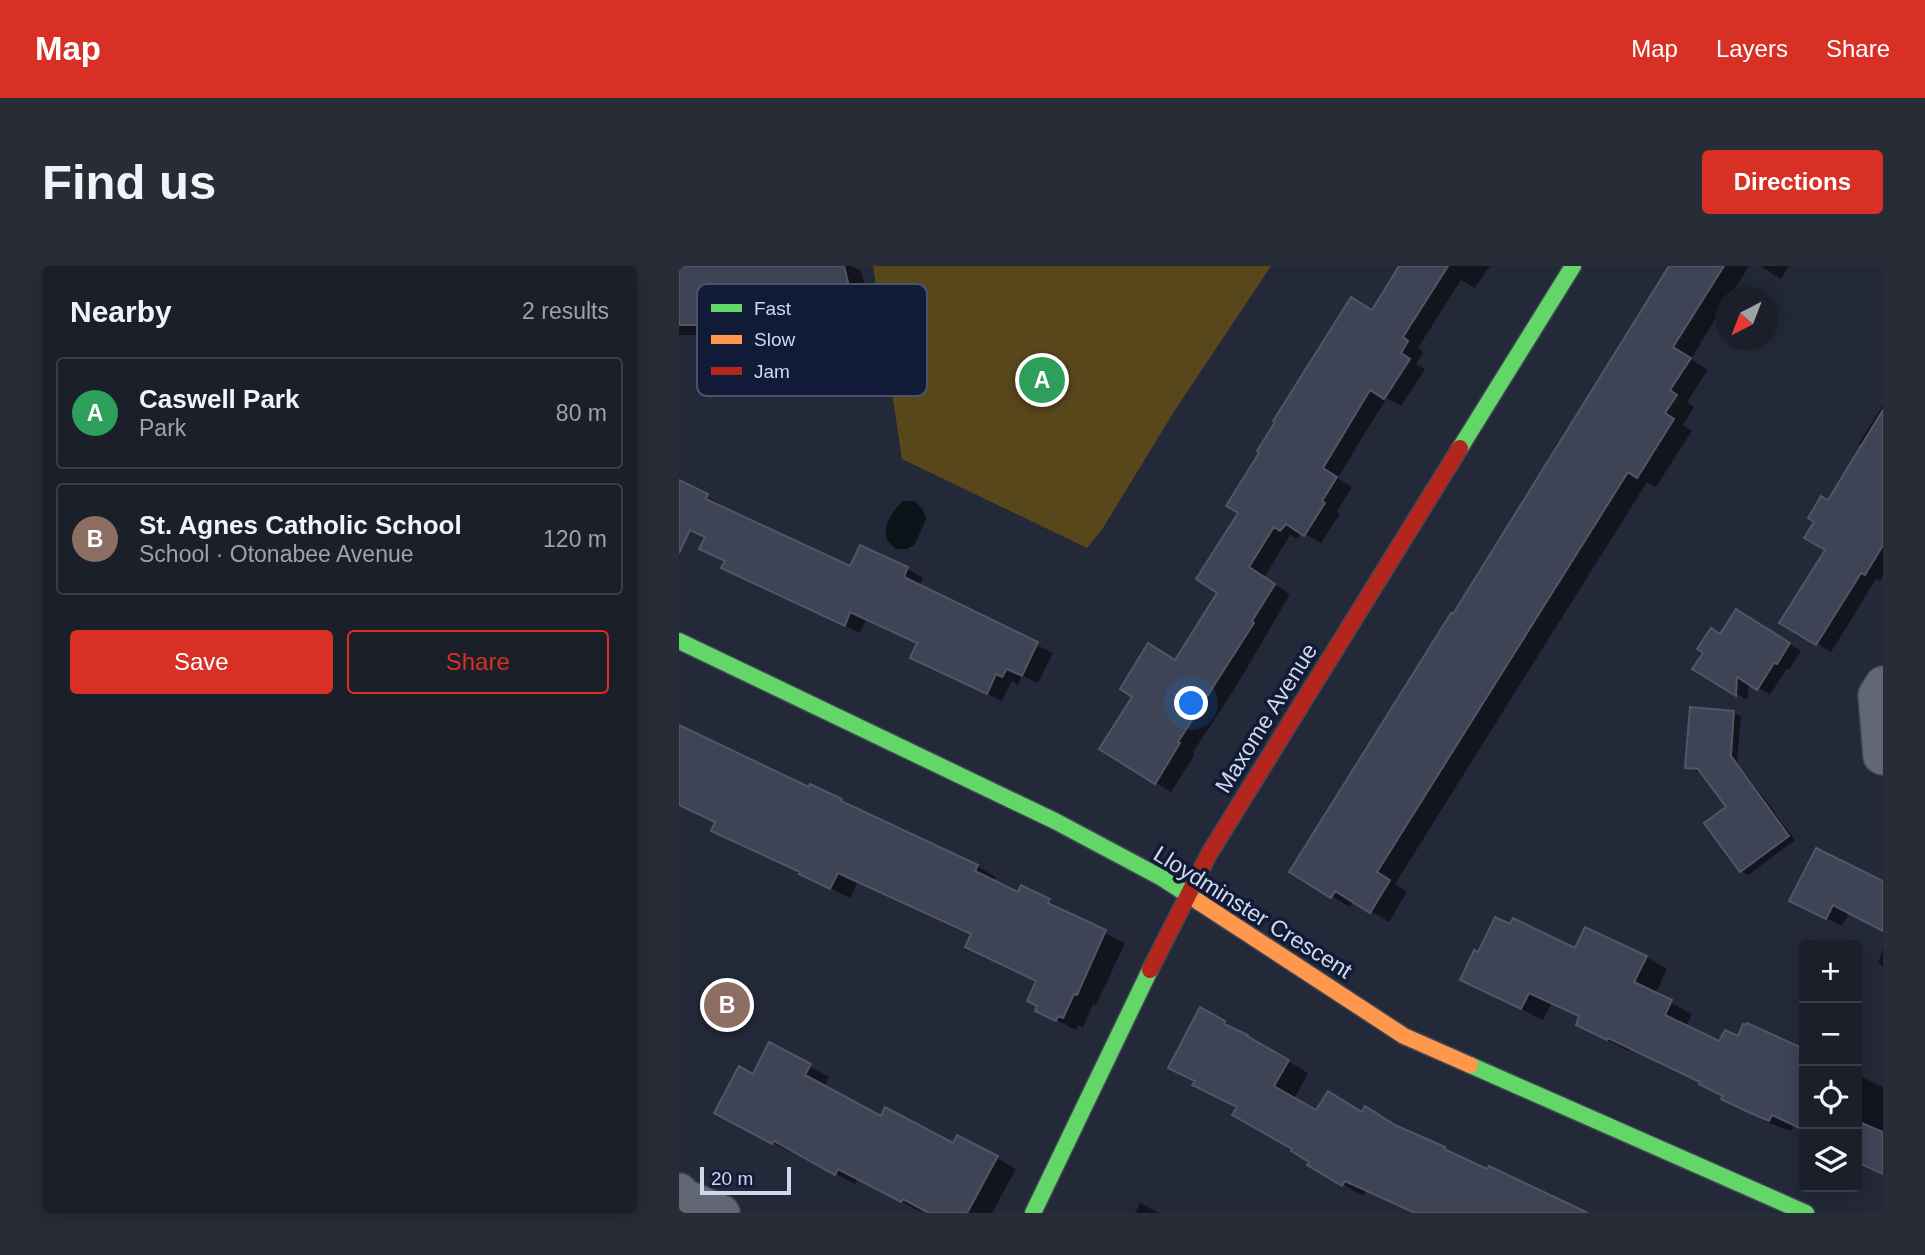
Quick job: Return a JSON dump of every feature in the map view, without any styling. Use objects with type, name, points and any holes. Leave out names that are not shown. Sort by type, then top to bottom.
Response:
[{"type":"street","name":"Maxome Avenue","points":[[1033,1213],[1187,894],[1216,843],[1573,266]]},
{"type":"street","name":"Lloydminster Crescent","points":[[679,641],[1055,821],[1187,894],[1404,1036],[1806,1213]]},
{"type":"street","points":[[1883,684],[1876,695],[1883,757]]},
{"type":"street","points":[[679,1191],[685,1197],[722,1213]]},
{"type":"shaded area","points":[[873,266],[1271,266],[1175,410],[1103,528],[1087,548],[902,459],[893,396],[927,396],[927,284],[876,284]]},
{"type":"shaded area","points":[[904,501],[915,501],[923,510],[926,519],[915,544],[907,549],[896,549],[886,536],[887,525],[892,513]]},
{"type":"building","points":[[679,266],[844,266],[848,284],[697,284],[697,325],[679,325]]},
{"type":"building","points":[[1399,266],[1448,266],[1403,337],[1408,341],[1401,353],[1410,359],[1384,399],[1370,390],[1323,468],[1337,477],[1322,501],[1325,503],[1304,536],[1286,524],[1280,531],[1274,527],[1249,567],[1275,584],[1155,784],[1099,749],[1132,697],[1120,689],[1148,643],[1175,660],[1217,593],[1196,579],[1238,513],[1226,506],[1259,453],[1257,451],[1275,422],[1273,421],[1351,297],[1372,310]]},
{"type":"building","points":[[1669,266],[1724,266],[1673,347],[1691,358],[1670,390],[1677,395],[1665,413],[1674,419],[1637,478],[1628,472],[1377,872],[1390,880],[1370,913],[1335,891],[1331,898],[1289,872]]},
{"type":"building","points":[[1883,410],[1883,545],[1865,575],[1861,573],[1816,645],[1779,623],[1825,550],[1804,538],[1814,522],[1808,518],[1821,496],[1828,500]]},
{"type":"building","points":[[679,480],[708,494],[706,499],[850,566],[860,545],[908,567],[904,577],[1038,642],[1022,676],[1007,669],[1002,677],[996,674],[987,694],[910,658],[917,643],[850,612],[845,626],[721,568],[725,561],[699,549],[705,537],[690,530],[679,553]]},
{"type":"building","points":[[1736,609],[1790,643],[1757,690],[1737,677],[1736,696],[1692,669],[1703,653],[1697,649],[1711,628],[1720,634]]},
{"type":"building","points":[[1690,707],[1734,711],[1731,756],[1789,836],[1740,872],[1704,823],[1726,807],[1698,769],[1685,768]]},
{"type":"building","points":[[679,725],[809,787],[810,784],[842,799],[841,801],[978,865],[975,871],[1018,892],[1021,885],[1050,899],[1048,903],[1106,930],[1077,995],[1074,994],[1063,1018],[1058,1016],[1056,1021],[1035,1011],[1037,1006],[1027,1001],[1036,981],[965,947],[971,934],[838,873],[830,889],[799,874],[800,872],[711,831],[715,822],[679,805]]},
{"type":"building","points":[[1816,848],[1883,881],[1883,931],[1833,905],[1826,919],[1789,901]]},
{"type":"building","points":[[1495,917],[1510,924],[1513,918],[1575,948],[1585,927],[1647,956],[1634,982],[1672,1000],[1665,1015],[1719,1041],[1725,1030],[1738,1036],[1743,1024],[1747,1023],[1799,1047],[1799,1128],[1772,1115],[1769,1121],[1721,1099],[1723,1096],[1699,1084],[1700,1082],[1576,1025],[1579,1016],[1529,993],[1521,1009],[1460,980],[1474,950],[1478,952]]},
{"type":"building","points":[[1200,1007],[1225,1021],[1224,1024],[1289,1060],[1274,1086],[1316,1110],[1328,1091],[1362,1112],[1365,1106],[1395,1125],[1445,1147],[1444,1149],[1487,1169],[1489,1166],[1588,1213],[1415,1213],[1345,1181],[1342,1186],[1307,1165],[1309,1162],[1291,1151],[1292,1149],[1232,1115],[1237,1107],[1192,1085],[1195,1081],[1168,1068]]},
{"type":"building","points":[[769,1042],[811,1064],[805,1075],[881,1116],[885,1107],[953,1143],[957,1135],[998,1156],[967,1213],[929,1213],[903,1199],[901,1202],[838,1169],[835,1175],[774,1141],[772,1144],[714,1113],[739,1066],[753,1074]]},
{"type":"building","points":[[1862,1123],[1883,1132],[1883,1174],[1862,1164]]},
{"type":"traffic: fast","points":[[1460,448],[1573,266]]},
{"type":"traffic: fast","points":[[679,641],[1055,821],[1162,878],[1199,902]]},
{"type":"traffic: fast","points":[[1033,1213],[1150,970]]},
{"type":"traffic: fast","points":[[1470,1065],[1806,1213]]},
{"type":"traffic: slow","points":[[1199,902],[1404,1036],[1470,1065]]},
{"type":"traffic: jam","points":[[1150,970],[1209,854],[1460,448]]},
{"type":"place","name":"Caswell Park","points":[[1042,380]]},
{"type":"place","name":"St. Agnes Catholic School","points":[[727,1005]]}]
